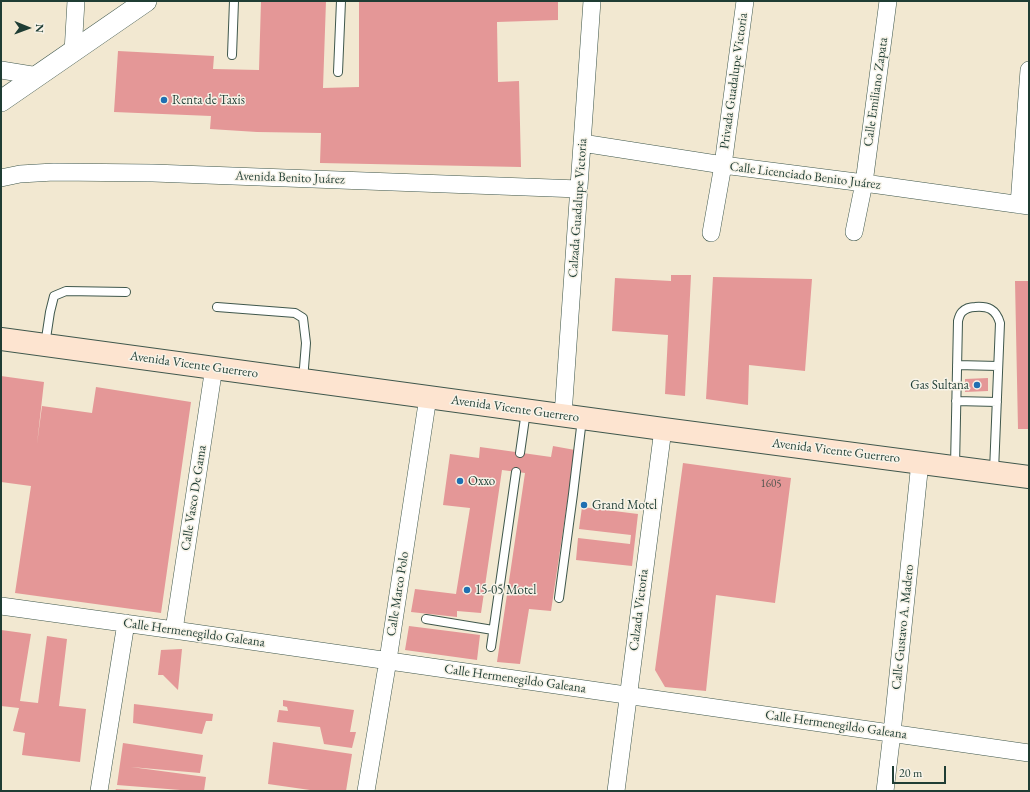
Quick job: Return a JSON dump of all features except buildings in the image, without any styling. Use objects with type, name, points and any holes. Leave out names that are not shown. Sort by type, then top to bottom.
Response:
[{"type":"main road","name":"Avenida Vicente Guerrero","points":[[1,339],[573,417],[1029,477]]},
{"type":"street","points":[[73,52],[76,1]]},
{"type":"street","points":[[1,101],[146,1]]},
{"type":"street","name":"Calzada Guadalupe Victoria","points":[[573,417],[579,189],[592,1]]},
{"type":"street","name":"Privada Guadalupe Victoria","points":[[711,233],[723,165],[745,1]]},
{"type":"street","name":"Calle Emiliano Zapata","points":[[854,232],[864,183],[888,1]]},
{"type":"street","points":[[1,70],[38,76]]},
{"type":"street","points":[[1024,206],[1029,70]]},
{"type":"street","name":"Calle Licenciado Benito Juárez","points":[[582,143],[723,165],[1024,206]]},
{"type":"street","name":"Avenida Benito Juárez","points":[[1,178],[20,174],[54,172],[153,173],[579,189]]},
{"type":"street","name":"Calle Vasco De Gama","points":[[174,630],[214,367]]},
{"type":"street","name":"Calle Marco Polo","points":[[366,791],[388,660],[428,397]]},
{"type":"street","name":"Calzada Victoria","points":[[616,791],[663,429]]},
{"type":"street","name":"Calle Gustavo A. Madero","points":[[885,791],[920,462]]},
{"type":"street","name":"Calle Hermenegildo Galeana","points":[[1,606],[388,660],[1029,753]]},
{"type":"street","points":[[99,791],[126,623]]},
{"type":"lane","points":[[232,55],[234,1]]},
{"type":"lane","points":[[338,72],[341,1]]},
{"type":"lane","points":[[45,345],[54,296],[66,291],[126,292]]},
{"type":"lane","points":[[217,307],[295,313],[303,318],[306,343],[303,380]]},
{"type":"lane","points":[[955,467],[958,321],[960,315],[966,309],[983,307],[995,312],[1000,322],[994,472]]},
{"type":"lane","points":[[957,365],[998,366]]},
{"type":"lane","points":[[956,401],[997,402]]},
{"type":"lane","points":[[520,453],[526,410]]},
{"type":"lane","points":[[559,598],[573,494],[573,417]]},
{"type":"lane","points":[[491,647],[516,472]]},
{"type":"lane","points":[[426,619],[493,630]]},
{"type":"place","name":"Renta de Taxis","points":[[164,100]]},
{"type":"place","name":"Gas Sultana","points":[[977,385]]},
{"type":"place","name":"Oxxo","points":[[460,481]]},
{"type":"place","name":"Grand Motel","points":[[584,505]]},
{"type":"place","name":"15-05 Motel","points":[[467,590]]}]
